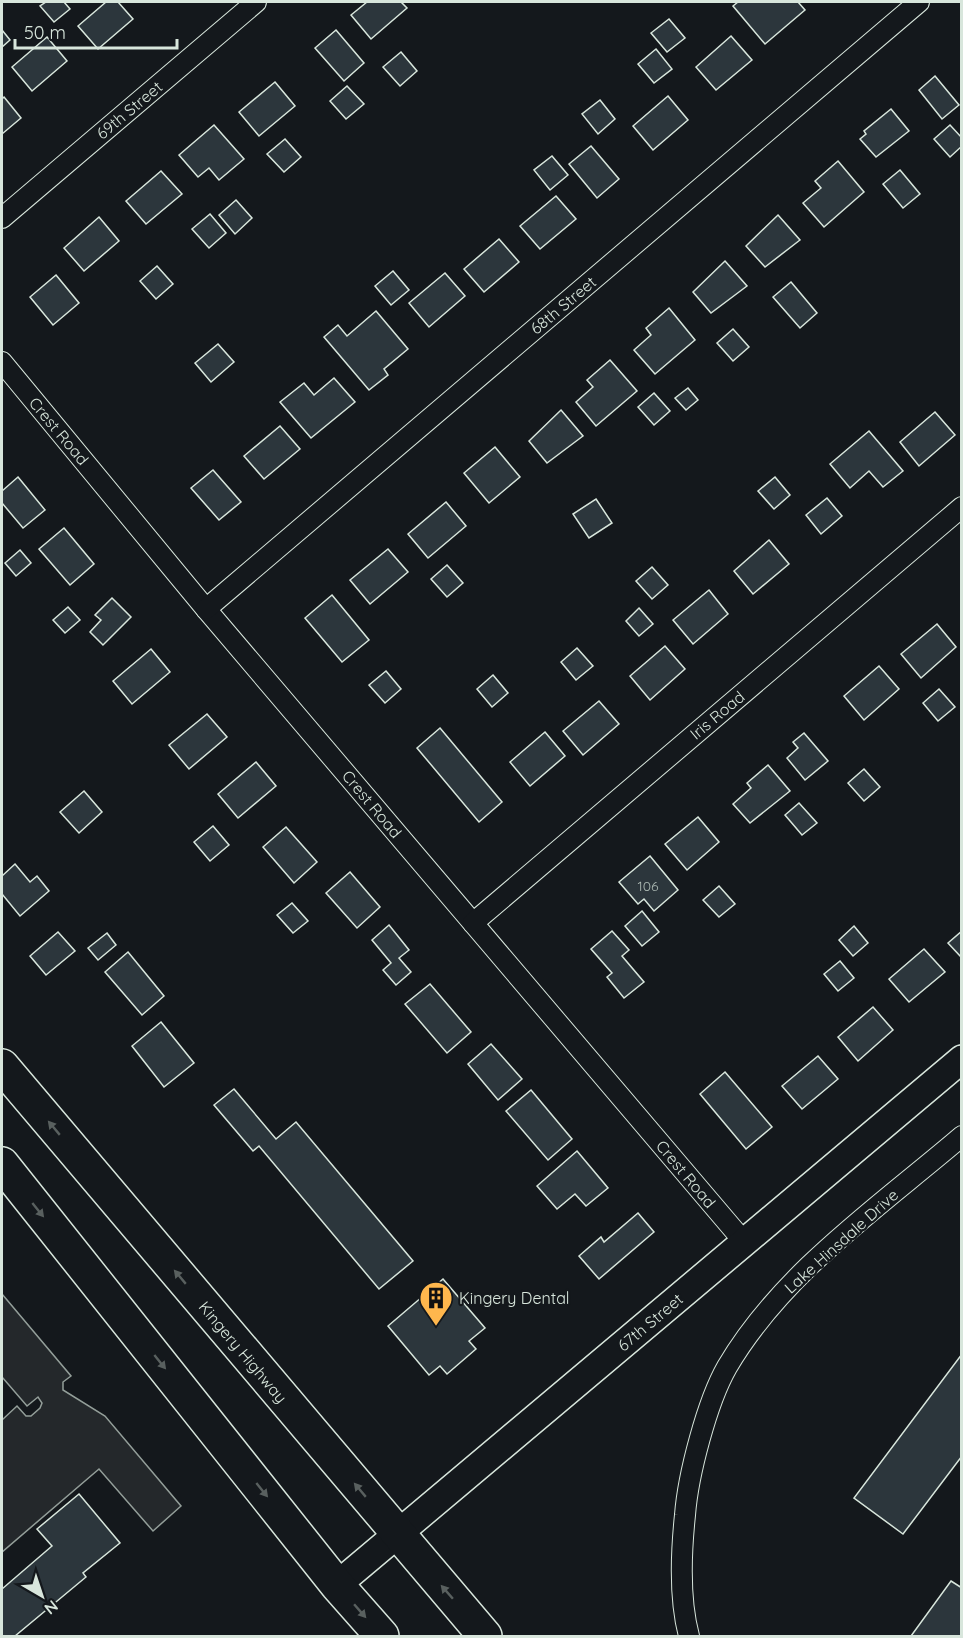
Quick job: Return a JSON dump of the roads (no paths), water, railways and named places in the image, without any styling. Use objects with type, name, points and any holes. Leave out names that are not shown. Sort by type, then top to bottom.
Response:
[{"type":"highway","name":"Kingery Highway","points":[[2,1066],[486,1636]]},
{"type":"highway","points":[[2,1164],[337,1585],[382,1636]]},
{"type":"street","name":"69th Street","points":[[2,218],[256,2]]},
{"type":"street","name":"68th Street","points":[[207,609],[919,2]]},
{"type":"street","name":"Crest Road","points":[[2,362],[207,609],[745,1243]]},
{"type":"street","name":"Iris Road","points":[[473,923],[962,507]]},
{"type":"street","name":"67th Street","points":[[337,1585],[962,1059]]},
{"type":"street","name":"Lake Hinsdale Drive","points":[[689,1636],[683,1582],[682,1537],[687,1485],[705,1424],[726,1369],[756,1325],[795,1278],[962,1136]]},
{"type":"place","name":"Kingery Dental","points":[[436,1327]]}]
